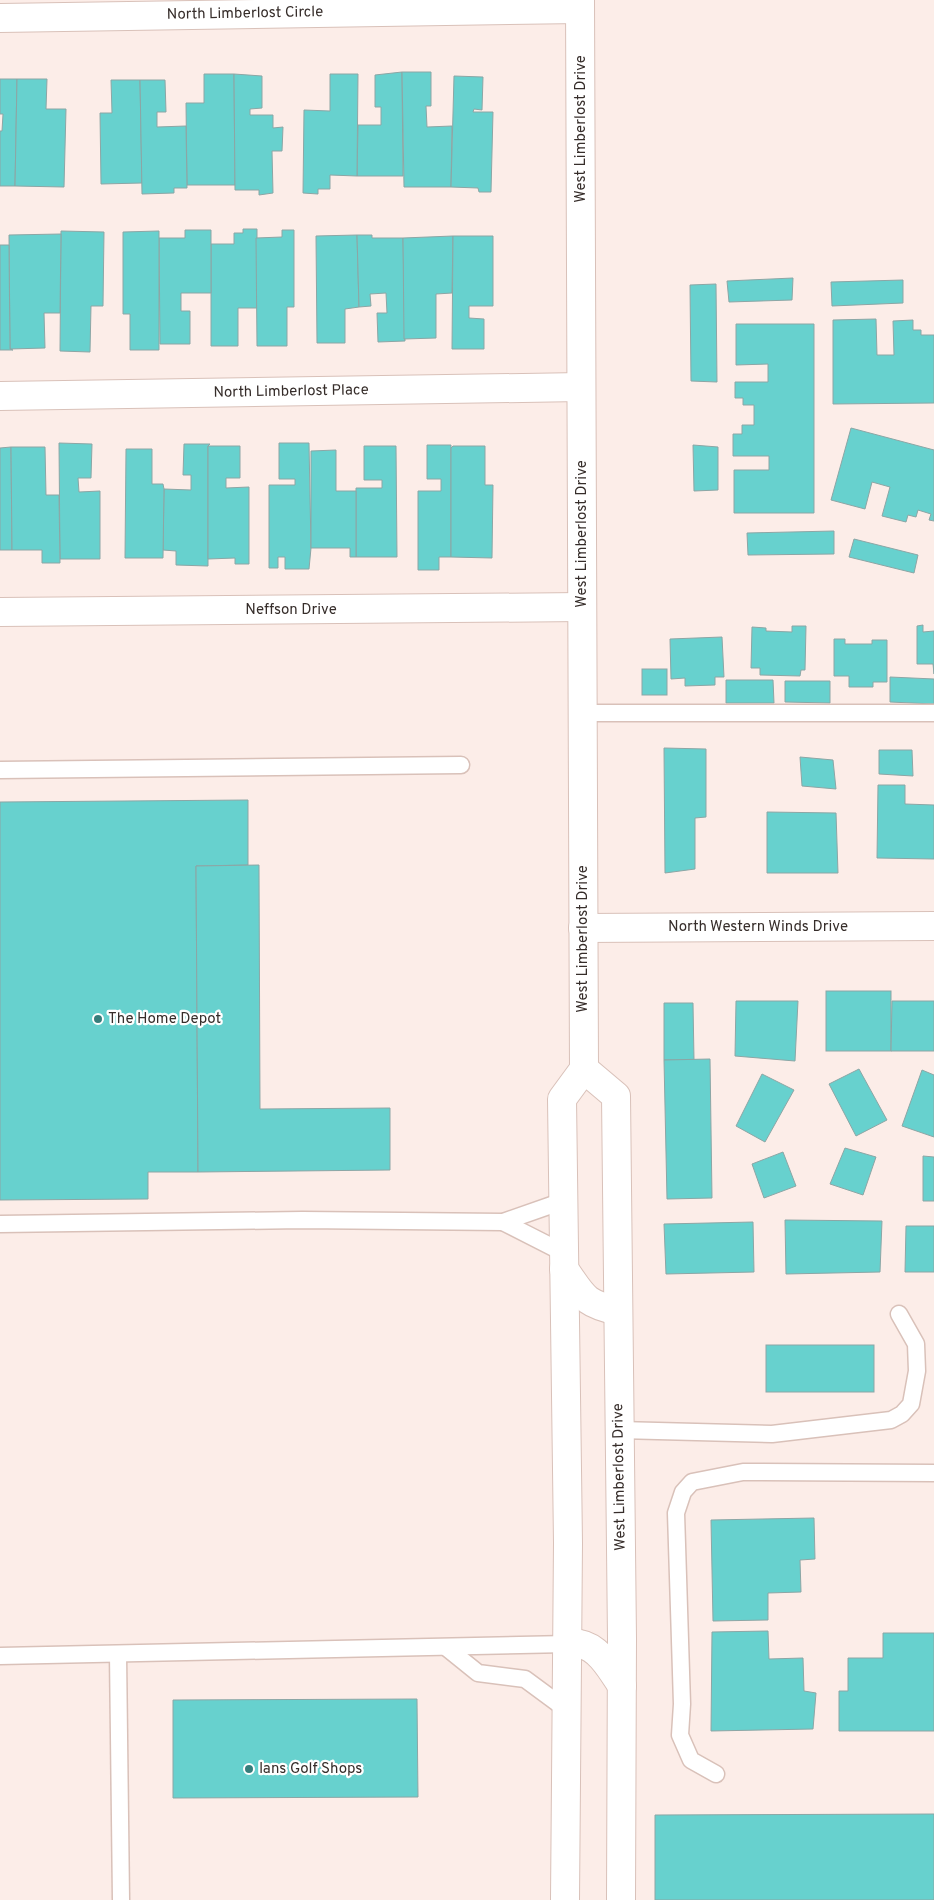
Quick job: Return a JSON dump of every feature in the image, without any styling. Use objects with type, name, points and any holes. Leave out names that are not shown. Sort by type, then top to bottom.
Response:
[{"type":"street","name":"North Limberlost Circle","points":[[0,18],[580,5]]},
{"type":"street","name":"West Limberlost Drive","points":[[580,5],[584,1069],[616,1096],[622,1686],[621,1900]]},
{"type":"street","name":"North Limberlost Place","points":[[0,396],[581,387]]},
{"type":"street","name":"Neffson Drive","points":[[0,612],[582,607]]},
{"type":"street","name":"North Western Winds Drive","points":[[583,928],[934,926]]},
{"type":"street","points":[[565,1900],[568,1644],[562,1098],[584,1069]]},
{"type":"street","points":[[564,1261],[585,1299],[597,1306],[618,1311]]},
{"type":"street","points":[[568,1644],[580,1644],[595,1652],[622,1686]]},
{"type":"lane","points":[[582,713],[934,714]]},
{"type":"lane","points":[[0,770],[461,765]]},
{"type":"lane","points":[[0,1224],[302,1220],[503,1222],[563,1201]]},
{"type":"lane","points":[[503,1222],[564,1261]]},
{"type":"lane","points":[[619,1430],[772,1434],[891,1420],[902,1414],[911,1404],[917,1371],[916,1344],[899,1314]]},
{"type":"lane","points":[[716,1774],[691,1760],[680,1735],[682,1704],[676,1513],[683,1492],[692,1482],[743,1472],[934,1473]]},
{"type":"lane","points":[[0,1656],[568,1644]]},
{"type":"lane","points":[[448,1648],[478,1673],[525,1679],[567,1710]]},
{"type":"lane","points":[[118,1654],[121,1900]]},
{"type":"building","points":[[402,72],[403,176],[357,176],[358,125],[381,125],[381,107],[375,107],[375,75]]},
{"type":"building","points":[[402,72],[431,72],[431,106],[426,106],[427,127],[452,126],[451,187],[404,187]]},
{"type":"building","points":[[204,74],[234,74],[235,185],[187,185],[186,103],[204,103]]},
{"type":"building","points":[[234,74],[262,76],[262,108],[250,109],[250,115],[273,115],[273,128],[283,127],[282,151],[272,151],[273,193],[259,195],[259,190],[235,190]]},
{"type":"building","points":[[330,74],[358,74],[357,176],[330,175],[330,189],[318,189],[318,194],[303,193],[304,110],[330,111]]},
{"type":"building","points":[[454,76],[483,77],[482,110],[474,109],[473,112],[493,112],[491,192],[479,192],[478,188],[451,187]]},
{"type":"building","points":[[0,79],[17,79],[15,186],[0,186],[0,131],[2,131],[3,114],[0,114]]},
{"type":"building","points":[[17,79],[47,79],[46,109],[66,109],[64,187],[15,186]]},
{"type":"building","points":[[111,80],[140,80],[142,183],[101,184],[100,113],[112,113]]},
{"type":"building","points":[[140,80],[165,80],[166,112],[157,112],[157,127],[186,126],[187,188],[174,188],[174,193],[142,194]]},
{"type":"building","points":[[243,229],[257,229],[257,308],[238,308],[238,346],[211,346],[211,244],[234,244],[234,233],[243,233]]},
{"type":"building","points":[[185,230],[211,230],[211,293],[181,293],[181,311],[190,311],[190,344],[160,344],[159,238],[185,238]]},
{"type":"building","points":[[282,230],[294,230],[294,307],[287,307],[287,346],[257,346],[256,238],[282,237]]},
{"type":"building","points":[[61,231],[104,232],[103,306],[91,306],[90,352],[60,351]]},
{"type":"building","points":[[159,231],[159,350],[130,350],[130,314],[123,314],[123,232]]},
{"type":"building","points":[[61,234],[60,313],[44,313],[45,348],[10,349],[9,235]]},
{"type":"building","points":[[357,235],[359,307],[345,309],[345,343],[317,343],[316,236]]},
{"type":"building","points":[[357,235],[372,235],[372,238],[403,238],[405,341],[378,342],[377,313],[387,313],[386,293],[370,294],[371,306],[359,307]]},
{"type":"building","points":[[453,236],[452,293],[436,294],[436,338],[404,339],[403,238]]},
{"type":"building","points":[[453,236],[493,236],[493,306],[469,306],[469,318],[484,319],[484,349],[452,349]]},
{"type":"building","points":[[0,245],[9,245],[10,349],[13,350],[0,350]]},
{"type":"building","points":[[793,278],[792,300],[729,302],[727,281]]},
{"type":"building","points":[[903,280],[903,303],[832,306],[831,282]]},
{"type":"building","points":[[716,284],[717,382],[691,381],[690,285]]},
{"type":"building","points":[[876,319],[877,355],[894,355],[893,321],[913,320],[913,330],[921,330],[921,335],[934,335],[934,403],[833,404],[833,320]]},
{"type":"building","points":[[736,324],[814,324],[814,513],[734,513],[734,470],[769,470],[769,456],[733,456],[733,434],[742,434],[742,425],[754,425],[754,405],[743,405],[743,398],[735,398],[735,382],[768,382],[768,364],[736,365]]},
{"type":"building","points":[[851,428],[934,450],[934,521],[929,520],[931,514],[918,510],[916,517],[908,515],[906,522],[882,516],[890,487],[872,482],[865,509],[831,500]]},
{"type":"building","points":[[59,443],[92,444],[91,478],[78,478],[79,492],[100,491],[100,559],[60,559]]},
{"type":"building","points":[[279,443],[309,443],[311,548],[309,569],[285,569],[285,557],[278,557],[278,568],[269,568],[269,485],[295,485],[295,479],[279,479]]},
{"type":"building","points":[[184,444],[210,444],[208,446],[208,566],[176,565],[176,551],[163,550],[164,489],[191,490],[191,475],[183,475]]},
{"type":"building","points":[[427,445],[451,445],[451,557],[439,557],[439,570],[418,570],[418,491],[441,491],[441,479],[427,479]]},
{"type":"building","points":[[693,445],[718,447],[718,490],[694,491]]},
{"type":"building","points":[[208,446],[240,446],[240,478],[226,478],[226,488],[249,487],[249,564],[235,564],[235,558],[208,559]]},
{"type":"building","points":[[364,446],[396,446],[397,557],[356,557],[356,488],[382,488],[382,480],[364,480]]},
{"type":"building","points":[[453,446],[485,446],[485,485],[493,485],[492,558],[451,557],[451,448]]},
{"type":"building","points":[[11,447],[12,550],[0,550],[0,448]]},
{"type":"building","points":[[11,447],[45,447],[46,495],[59,495],[60,563],[42,563],[42,550],[12,550]]},
{"type":"building","points":[[126,449],[152,449],[152,484],[163,484],[164,489],[163,558],[125,558]]},
{"type":"building","points":[[336,450],[336,491],[356,491],[356,557],[350,557],[350,548],[311,548],[311,451]]},
{"type":"building","points":[[834,531],[834,554],[748,555],[747,533]]},
{"type":"building","points":[[854,539],[918,555],[914,573],[849,557]]},
{"type":"building","points":[[923,625],[923,632],[934,631],[934,674],[933,664],[917,664],[917,626]]},
{"type":"building","points":[[792,626],[806,626],[805,670],[801,670],[800,676],[760,675],[760,668],[751,668],[752,627],[766,628],[766,631],[792,632]]},
{"type":"building","points":[[722,637],[724,677],[715,677],[715,685],[685,686],[685,678],[671,679],[670,639]]},
{"type":"building","points":[[834,639],[845,639],[845,644],[872,644],[872,640],[887,640],[887,682],[873,682],[873,687],[849,687],[849,676],[834,676]]},
{"type":"building","points":[[642,669],[667,669],[667,695],[642,695]]},
{"type":"building","points":[[890,677],[934,679],[934,704],[890,702]]},
{"type":"building","points":[[726,680],[773,680],[774,703],[726,703]]},
{"type":"building","points":[[785,681],[830,681],[830,703],[785,702]]},
{"type":"building","points":[[664,748],[706,749],[706,817],[695,818],[695,869],[665,873]]},
{"type":"building","points":[[879,750],[912,750],[913,776],[879,774]]},
{"type":"building","points":[[800,757],[833,760],[836,789],[802,786]]},
{"type":"building","points":[[878,785],[905,785],[905,804],[934,805],[934,859],[877,858]]},
{"type":"building","name":"The Home Depot","points":[[248,800],[248,865],[196,866],[198,1172],[148,1172],[148,1199],[0,1200],[0,802]]},
{"type":"building","points":[[767,812],[836,813],[838,873],[767,873]]},
{"type":"building","points":[[259,865],[260,1109],[390,1108],[390,1170],[198,1172],[196,866]]},
{"type":"building","points":[[826,991],[891,991],[891,1051],[826,1051]]},
{"type":"building","points":[[736,1001],[798,1001],[795,1061],[735,1056]]},
{"type":"building","points":[[892,1001],[934,1001],[934,1051],[891,1051]]},
{"type":"building","points":[[664,1003],[693,1003],[694,1060],[664,1060]]},
{"type":"building","points":[[710,1059],[712,1198],[667,1199],[664,1060]]},
{"type":"building","points":[[859,1069],[887,1120],[856,1136],[829,1084]]},
{"type":"building","points":[[922,1070],[934,1075],[934,1137],[902,1126]]},
{"type":"building","points":[[762,1074],[794,1090],[765,1142],[736,1126]]},
{"type":"building","points":[[845,1148],[876,1157],[863,1195],[830,1184]]},
{"type":"building","points":[[783,1152],[796,1186],[764,1198],[752,1164]]},
{"type":"building","points":[[923,1156],[934,1157],[934,1201],[923,1201]]},
{"type":"building","points":[[785,1220],[882,1221],[880,1272],[786,1274]]},
{"type":"building","points":[[753,1222],[754,1272],[666,1274],[664,1224]]},
{"type":"building","points":[[906,1226],[934,1226],[934,1272],[905,1272]]},
{"type":"building","points":[[766,1345],[874,1345],[874,1392],[766,1392]]},
{"type":"building","points":[[814,1518],[815,1559],[800,1560],[801,1592],[768,1593],[768,1620],[713,1621],[711,1520]]},
{"type":"building","points":[[768,1631],[769,1659],[803,1658],[804,1691],[816,1693],[813,1729],[711,1731],[712,1632]]},
{"type":"building","points":[[883,1633],[934,1633],[934,1731],[839,1731],[839,1691],[848,1691],[848,1658],[883,1658]]},
{"type":"building","points":[[417,1699],[418,1797],[173,1798],[173,1700]]},
{"type":"building","points":[[934,1814],[934,1900],[655,1900],[655,1815]]},
{"type":"place","name":"The Home Depot","points":[[98,1019]]},
{"type":"place","name":"Ians Golf Shops","points":[[249,1769]]}]
